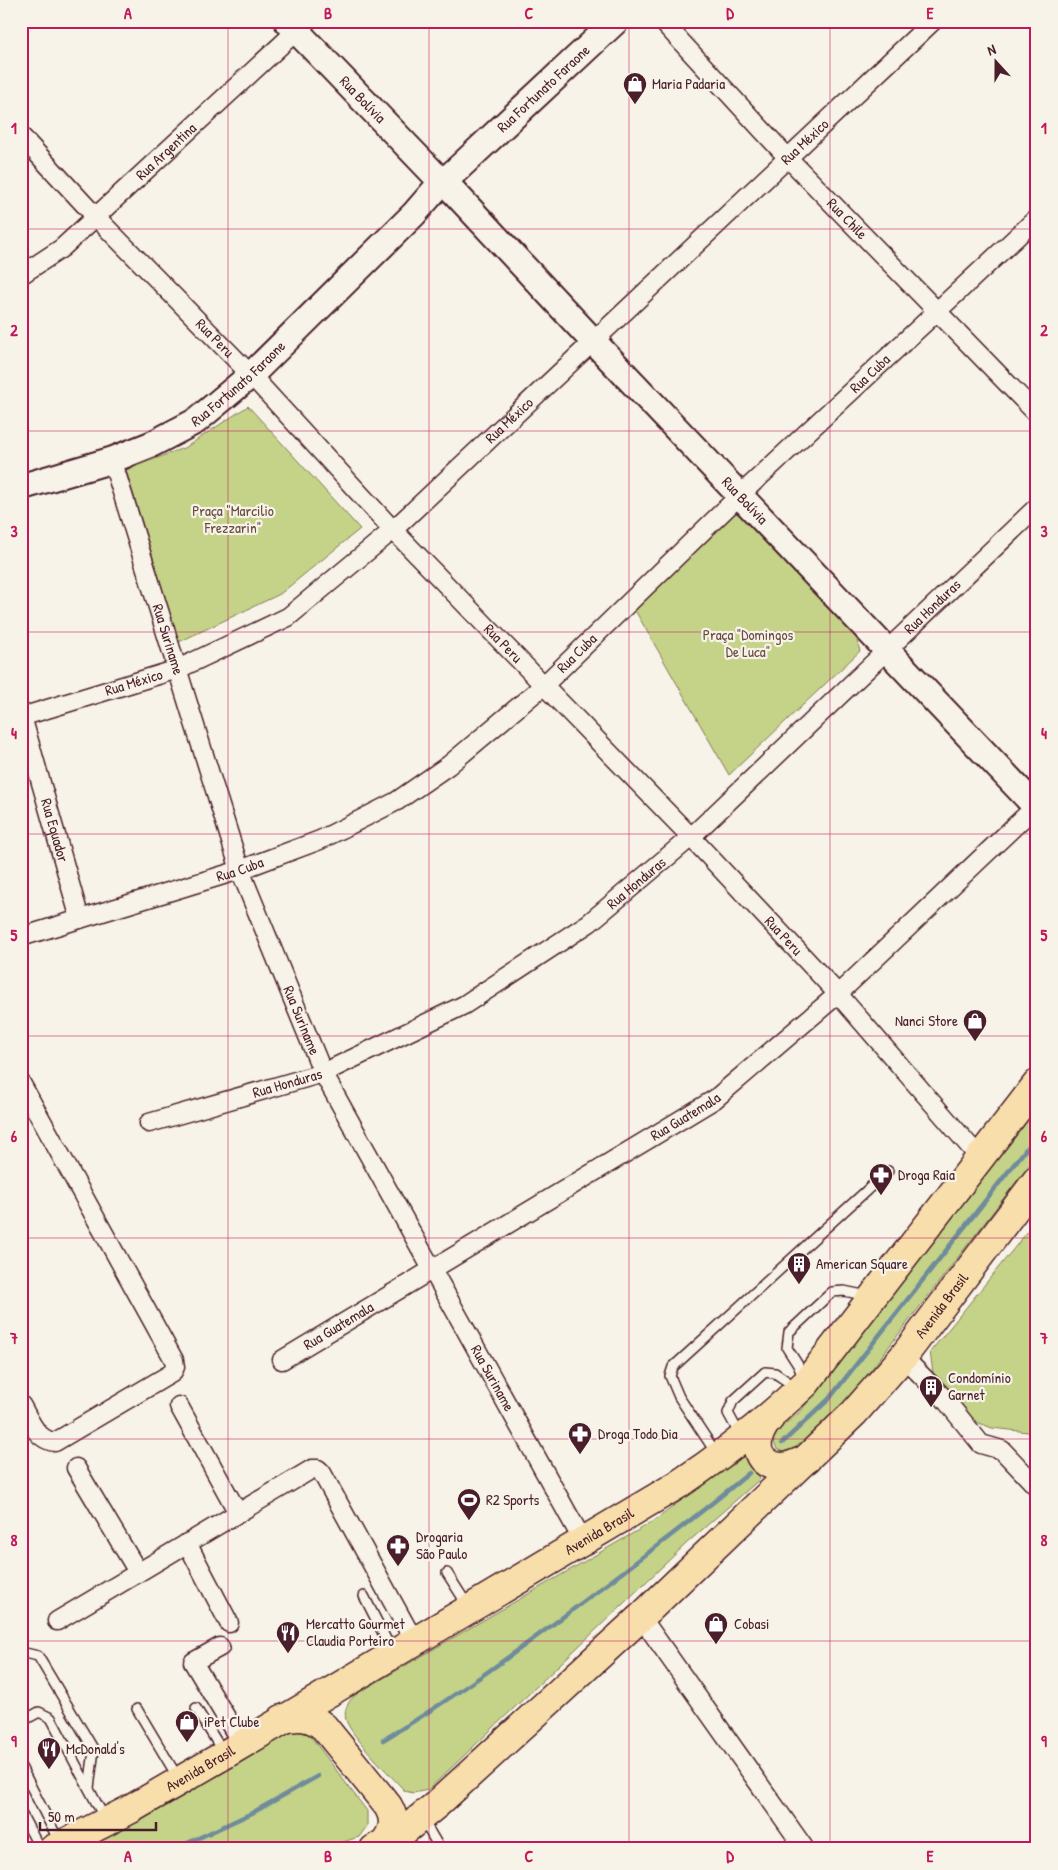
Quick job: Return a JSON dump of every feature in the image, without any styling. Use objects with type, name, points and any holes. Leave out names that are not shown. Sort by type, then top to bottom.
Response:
[{"type":"main road","name":"Rua Fortunato Faraone","points":[[21,487],[112,460],[152,444],[196,420],[251,375],[471,158],[616,21]]},
{"type":"main road","name":"Rua Bolívia","points":[[297,25],[592,341],[1036,806]]},
{"type":"main road","name":"Avenida Brasil","points":[[52,1847],[106,1822],[179,1781],[679,1484],[719,1458],[803,1387],[1037,1084]]},
{"type":"main road","name":"Avenida Brasil","points":[[378,1847],[429,1811],[641,1617],[854,1414],[903,1357],[1037,1180]]},
{"type":"main road","points":[[772,1415],[758,1433],[757,1448],[761,1457],[767,1463],[783,1467],[808,1459]]},
{"type":"main road","points":[[337,1687],[329,1695],[328,1712],[332,1721],[395,1801],[402,1806],[429,1811]]},
{"type":"main road","points":[[281,1719],[306,1716],[316,1720],[324,1727],[388,1806],[392,1813],[393,1827],[378,1847]]},
{"type":"street","name":"Rua Chile","points":[[662,21],[788,158],[1037,414]]},
{"type":"street","name":"Rua México","points":[[22,716],[178,669],[235,644],[288,617],[393,530],[933,21]]},
{"type":"street","name":"Rua Argentina","points":[[21,275],[62,248],[297,25]]},
{"type":"street","name":"Rua Peru","points":[[21,136],[96,217],[251,375],[393,530],[691,838],[838,994],[979,1157]]},
{"type":"street","name":"Rua Cuba","points":[[21,936],[240,870],[320,840],[397,801],[449,765],[543,686],[740,496],[1037,218]]},
{"type":"street","name":"Rua Suriname","points":[[112,460],[240,870],[323,1073],[583,1540]]},
{"type":"street","name":"Rua Honduras","points":[[149,1123],[323,1073],[464,1005],[590,923],[691,838],[1037,507]]},
{"type":"street","name":"Rua Equador","points":[[22,716],[80,919]]},
{"type":"street","name":"Rua Guatemala","points":[[282,1360],[715,1099],[838,994],[1036,806]]},
{"type":"street","points":[[21,1083],[174,1360],[175,1367],[172,1372],[55,1442],[45,1441],[38,1435],[21,1405]]},
{"type":"street","points":[[903,1357],[943,1397],[981,1444],[1002,1450],[1037,1487]]},
{"type":"street","points":[[179,1406],[238,1513]]},
{"type":"street","points":[[76,1468],[138,1572]]},
{"type":"street","points":[[57,1621],[312,1469],[318,1469],[322,1473],[404,1647]]},
{"type":"street","points":[[187,1543],[229,1623]]},
{"type":"street","points":[[641,1617],[805,1849]]},
{"type":"street","points":[[220,1648],[194,1662],[233,1749]]},
{"type":"lane","points":[[719,1458],[679,1397],[670,1376],[673,1367],[888,1171]]},
{"type":"lane","points":[[803,1387],[798,1364],[787,1348],[789,1332],[832,1292],[844,1290],[873,1296]]},
{"type":"lane","points":[[742,1439],[728,1412],[733,1401],[765,1372],[775,1373],[803,1387]]},
{"type":"lane","points":[[448,1573],[470,1608]]},
{"type":"lane","points":[[364,1596],[404,1647]]},
{"type":"lane","points":[[21,1652],[38,1656],[94,1750],[88,1788]]},
{"type":"lane","points":[[196,1708],[233,1749]]},
{"type":"lane","points":[[137,1709],[179,1781]]},
{"type":"lane","points":[[21,1722],[39,1712],[51,1718],[106,1822]]},
{"type":"lane","points":[[21,1768],[52,1847]]},
{"type":"lane","points":[[429,1811],[440,1849]]},
{"type":"lane","points":[[21,1813],[52,1847]]},
{"type":"green space","name":"Praça \"Marcilio Frezzarin\"","points":[[248,406],[360,529],[280,594],[179,642],[126,470],[186,447]]},
{"type":"green space","name":"Praça \"Domingos De Luca\"","points":[[733,513],[738,514],[856,637],[860,651],[729,775],[632,605]]},
{"type":"green space","points":[[1037,1106],[1037,1155],[847,1401],[793,1454],[787,1454],[777,1449],[772,1439],[773,1433],[800,1412]]},
{"type":"green space","points":[[1037,1220],[1037,1433],[992,1428],[969,1419],[933,1373],[930,1352]]},
{"type":"green space","points":[[740,1456],[753,1465],[760,1479],[687,1543],[428,1790],[413,1793],[405,1791],[372,1756],[349,1727],[346,1720],[346,1708],[349,1701],[358,1693],[654,1521]]},
{"type":"green space","points":[[292,1730],[309,1734],[367,1811],[367,1826],[359,1837],[321,1849],[85,1849],[170,1804]]},
{"type":"waterway","points":[[782,1443],[829,1399],[1037,1135]]},
{"type":"waterway","points":[[383,1740],[437,1707],[515,1653],[671,1536],[749,1473]]},
{"type":"waterway","points":[[175,1849],[252,1813],[318,1776]]},
{"type":"place","name":"Maria Padaria","points":[[635,105]]},
{"type":"place","name":"Nanci Store","points":[[975,1042]]},
{"type":"place","name":"Droga Raia","points":[[881,1196]]},
{"type":"place","name":"American Square","points":[[799,1285]]},
{"type":"place","name":"Condomínio Garnet","points":[[931,1408]]},
{"type":"place","name":"Droga Todo Dia","points":[[580,1455]]},
{"type":"place","name":"R2 Sports","points":[[469,1521]]},
{"type":"place","name":"Drogaria São Paulo","points":[[398,1567]]},
{"type":"place","name":"Cobasi","points":[[716,1645]]},
{"type":"place","name":"Mercatto Gourmet Claudia Porteiro","points":[[288,1654]]},
{"type":"place","name":"iPet Clube","points":[[187,1743]]},
{"type":"place","name":"McDonald's","points":[[49,1770]]}]
